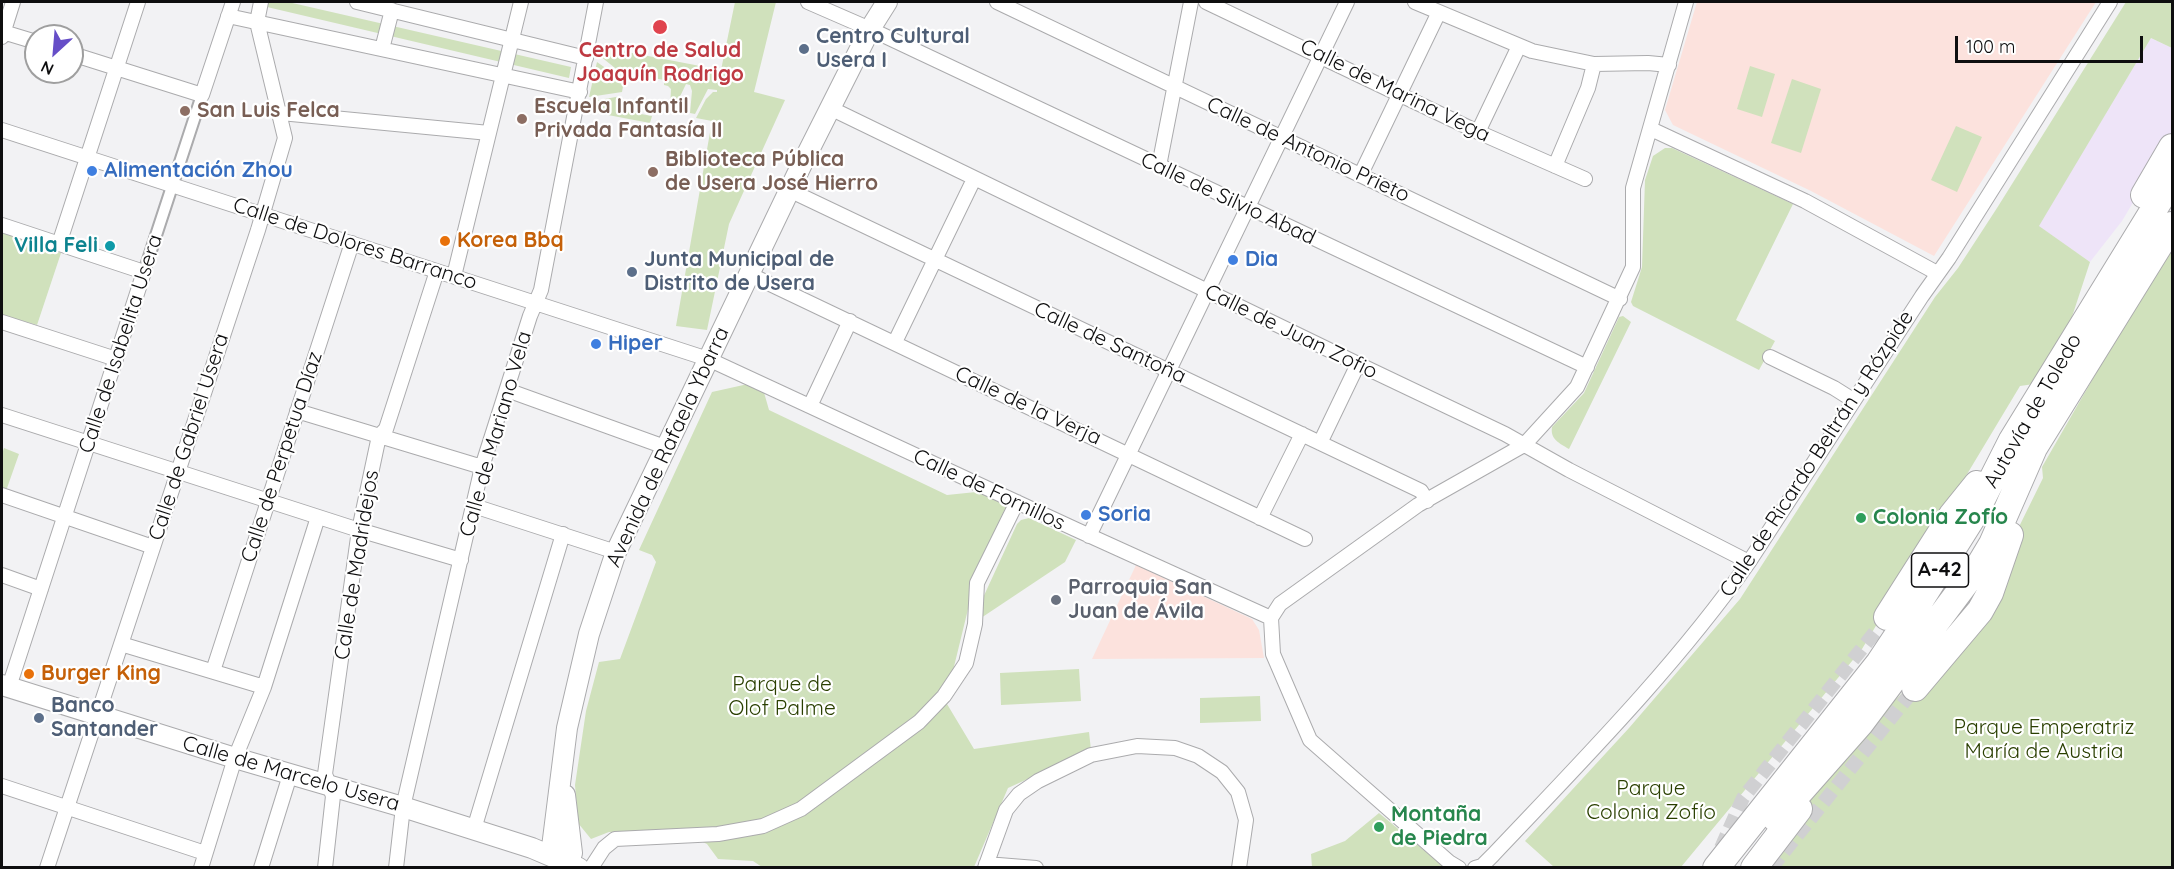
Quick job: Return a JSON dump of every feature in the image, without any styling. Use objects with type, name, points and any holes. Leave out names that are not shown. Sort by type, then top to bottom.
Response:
[{"type":"highway","points":[[2068,349],[2101,267],[2172,147]]},
{"type":"highway","name":"Autovía de Toledo","points":[[1716,867],[1879,663],[1974,515],[2012,440],[2172,180]]},
{"type":"highway","name":"Autovía de Toledo","points":[[1735,867],[1860,724],[1980,564],[1992,544],[2034,448],[2172,225]]},
{"type":"highway","points":[[1887,617],[1952,515],[2012,440]]},
{"type":"highway","points":[[1915,688],[1980,611],[1990,593],[2014,521],[2013,492]]},
{"type":"highway","points":[[1697,867],[1828,718],[1856,692]]},
{"type":"highway","points":[[1754,867],[1841,754],[1860,724]]},
{"type":"main road","name":"Avenida de Rafaela Ybarra","points":[[566,862],[562,780],[567,728],[586,646],[616,552],[789,190],[870,29],[887,2]]},
{"type":"main road","name":"Calle de Marcelo Usera","points":[[5,686],[98,717],[474,829],[566,862]]},
{"type":"street","points":[[13,2],[2,34],[24,39]]},
{"type":"street","points":[[59,244],[138,2]]},
{"type":"street","name":"Calle de Isabelita Usera","points":[[5,686],[41,589],[233,2]]},
{"type":"street","name":"Calle de Gabriel Usera","points":[[47,867],[263,214],[285,138],[281,113],[257,22],[261,2]]},
{"type":"street","points":[[357,2],[586,58]]},
{"type":"street","points":[[454,276],[521,2]]},
{"type":"street","name":"Calle de Mariano Vela","points":[[396,867],[403,807],[482,467],[541,290],[596,2]]},
{"type":"street","name":"Calle de Silvio Abad","points":[[808,2],[870,29],[1587,367]]},
{"type":"street","name":"Calle de Antonio Prieto","points":[[997,2],[1620,299]]},
{"type":"street","points":[[1159,166],[1191,2]]},
{"type":"street","name":"Calle de Marina Vega","points":[[1206,2],[1478,132],[1585,179]]},
{"type":"street","points":[[1089,536],[1347,2]]},
{"type":"street","points":[[1415,2],[1532,51],[1594,64],[1669,65]]},
{"type":"street","points":[[1460,867],[1449,862],[1310,740],[1273,654],[1271,618],[1280,604],[1427,501],[1524,445],[1577,387],[1633,267],[1633,188],[1686,2]]},
{"type":"street","name":"Calle de Ricardo Beltrán y Rózpide","points":[[1475,867],[1482,866],[1493,855],[1621,720],[1724,598],[1955,249],[2110,2]]},
{"type":"street","points":[[382,49],[392,10]]},
{"type":"street","points":[[1361,174],[1439,12]]},
{"type":"street","points":[[228,16],[580,92]]},
{"type":"street","points":[[1478,132],[1519,46]]},
{"type":"street","points":[[84,58],[202,95]]},
{"type":"street","points":[[1555,166],[1588,88],[1594,64]]},
{"type":"street","name":"Calle de Juan Zofio","points":[[830,108],[1505,434],[1749,562]]},
{"type":"street","points":[[281,113],[489,134]]},
{"type":"street","points":[[1651,129],[1805,201],[1937,273]]},
{"type":"street","name":"Calle de Dolores Barranco","points":[[2,130],[708,359]]},
{"type":"street","points":[[895,342],[974,179]]},
{"type":"street","name":"Calle de Santoña","points":[[789,190],[1421,491],[1427,501]]},
{"type":"street","points":[[2,225],[144,272]]},
{"type":"street","name":"Calle de Perpetua Díaz","points":[[213,671],[352,243]]},
{"type":"street","name":"Calle de Madridejos","points":[[325,867],[333,796],[325,774],[359,530],[379,436],[386,429],[437,271]]},
{"type":"street","name":"Calle de la Verja","points":[[749,274],[1305,539]]},
{"type":"street","points":[[810,406],[850,321]]},
{"type":"street","points":[[2,322],[116,358]]},
{"type":"street","points":[[1770,357],[1834,388],[1853,400]]},
{"type":"street","name":"Calle de Fornillos","points":[[708,359],[1271,618]]},
{"type":"street","points":[[1320,442],[1358,364]]},
{"type":"street","points":[[507,390],[665,447]]},
{"type":"street","points":[[297,411],[482,467]]},
{"type":"street","points":[[2,415],[359,530],[461,560]]},
{"type":"street","points":[[1260,518],[1302,435]]},
{"type":"street","points":[[2,495],[153,547]]},
{"type":"street","points":[[591,867],[604,848],[615,838],[718,834],[763,826],[801,809],[919,722],[944,696],[966,663],[975,624],[977,583],[1017,502]]},
{"type":"street","points":[[474,506],[616,552]]},
{"type":"street","points":[[201,867],[235,758],[264,687],[318,517]]},
{"type":"street","points":[[474,829],[563,534]]},
{"type":"street","points":[[2,575],[41,589]]},
{"type":"street","points":[[122,644],[264,687]]},
{"type":"street","points":[[1036,867],[985,866],[1005,810],[1018,794],[1038,781],[1091,755],[1137,746],[1175,748],[1198,756],[1222,772],[1238,792],[1246,820],[1239,867]]},
{"type":"street","points":[[261,867],[290,775]]},
{"type":"street","points":[[2,786],[205,853]]},
{"type":"shaded area","points":[[1697,2],[2096,2],[1934,256],[1811,191],[1673,125],[1665,110]]},
{"type":"shaded area","points":[[2151,38],[2172,48],[2172,137],[2122,221],[2090,262],[2038,226]]},
{"type":"shaded area","points":[[1136,565],[1252,619],[1259,630],[1264,658],[1092,659]]},
{"type":"green space","points":[[268,2],[288,2],[571,67],[569,78],[267,7]]},
{"type":"green space","points":[[735,2],[776,2],[754,92],[785,100],[729,224],[707,330],[676,326],[712,121],[696,118],[706,99],[717,90],[708,89],[695,114],[690,113],[692,91],[690,85],[686,84],[673,111],[670,110],[671,89],[664,85],[664,80],[626,73],[625,76],[595,52],[596,46],[721,70]]},
{"type":"green space","name":"Parque Colonia Zofío","points":[[2126,2],[2172,2],[2172,48],[2151,38],[2039,226],[2090,262],[2068,329],[2034,384],[2020,386],[1862,649],[1681,867],[1554,867],[1525,841],[1629,728],[1740,599],[1935,297],[1958,268],[1997,208]]},
{"type":"green space","points":[[597,62],[624,81],[622,92],[589,97]]},
{"type":"green space","points":[[1750,66],[1775,74],[1762,117],[1737,109]]},
{"type":"green space","points":[[1792,79],[1821,89],[1801,153],[1771,143]]},
{"type":"green space","points":[[621,96],[619,110],[652,116],[650,123],[587,111],[589,102]]},
{"type":"green space","points":[[1956,126],[1982,137],[1957,192],[1931,180]]},
{"type":"green space","points":[[1665,148],[1672,148],[1793,204],[1736,320],[1775,341],[1759,370],[1633,306],[1631,302],[1642,267],[1645,180],[1653,156]]},
{"type":"green space","points":[[2,233],[61,253],[37,325],[2,315]]},
{"type":"green space","name":"Parque Emperatriz María de Austria","points":[[2172,241],[2172,867],[1759,868],[1831,772],[1870,726],[1912,684],[1917,690],[2013,539],[2043,478],[2042,467]]},
{"type":"green space","points":[[1623,316],[1631,322],[1569,449],[1554,438],[1552,427],[1584,393],[1619,317]]},
{"type":"green space","name":"Parque de Olof Palme","points":[[748,384],[763,389],[769,410],[947,495],[976,492],[1007,505],[972,578],[970,601],[947,704],[974,749],[1089,732],[1091,750],[1008,788],[974,867],[762,867],[753,861],[718,859],[707,844],[674,829],[609,832],[591,839],[578,823],[575,785],[586,711],[599,662],[620,659],[656,562],[652,555],[639,550],[712,392]]},
{"type":"green space","points":[[4,448],[19,454],[6,491],[2,490]]},
{"type":"green space","points":[[1029,518],[1076,540],[1065,562],[981,618],[981,602],[1017,524]]},
{"type":"green space","points":[[1079,669],[1081,701],[1001,705],[1000,673]]},
{"type":"green space","points":[[1260,696],[1261,721],[1200,723],[1200,698]]},
{"type":"green space","name":"Montaña de Piedra","points":[[1379,813],[1444,867],[1312,867],[1311,854],[1345,841]]},
{"type":"tunnel","points":[[1721,848],[1743,798],[1887,617]]},
{"type":"tunnel","points":[[1771,868],[1915,688]]},
{"type":"place","name":"Centro de Salud Joaquín Rodrigo","points":[[660,27]]},
{"type":"place","name":"Centro Cultural Usera I","points":[[804,49]]},
{"type":"place","name":"San Luis Felca","points":[[185,111]]},
{"type":"place","name":"Escuela Infantil Privada Fantasía II","points":[[522,119]]},
{"type":"place","name":"Alimentación Zhou","points":[[92,171]]},
{"type":"place","name":"Biblioteca Pública de Usera José Hierro","points":[[653,172]]},
{"type":"place","name":"Korea Bbq","points":[[445,241]]},
{"type":"place","name":"Villa Feli","points":[[110,246]]},
{"type":"place","name":"Dia","points":[[1233,260]]},
{"type":"place","name":"Junta Municipal de Distrito de Usera","points":[[632,272]]},
{"type":"place","name":"Hiper","points":[[596,344]]},
{"type":"place","name":"Soria","points":[[1086,515]]},
{"type":"place","name":"Colonia Zofío","points":[[1861,518]]},
{"type":"place","name":"Parroquia San Juan de Ávila","points":[[1056,600]]},
{"type":"place","name":"Burger King","points":[[29,674]]},
{"type":"place","name":"Banco Santander","points":[[39,718]]},
{"type":"place","name":"Montaña de Piedra","points":[[1379,827]]}]
